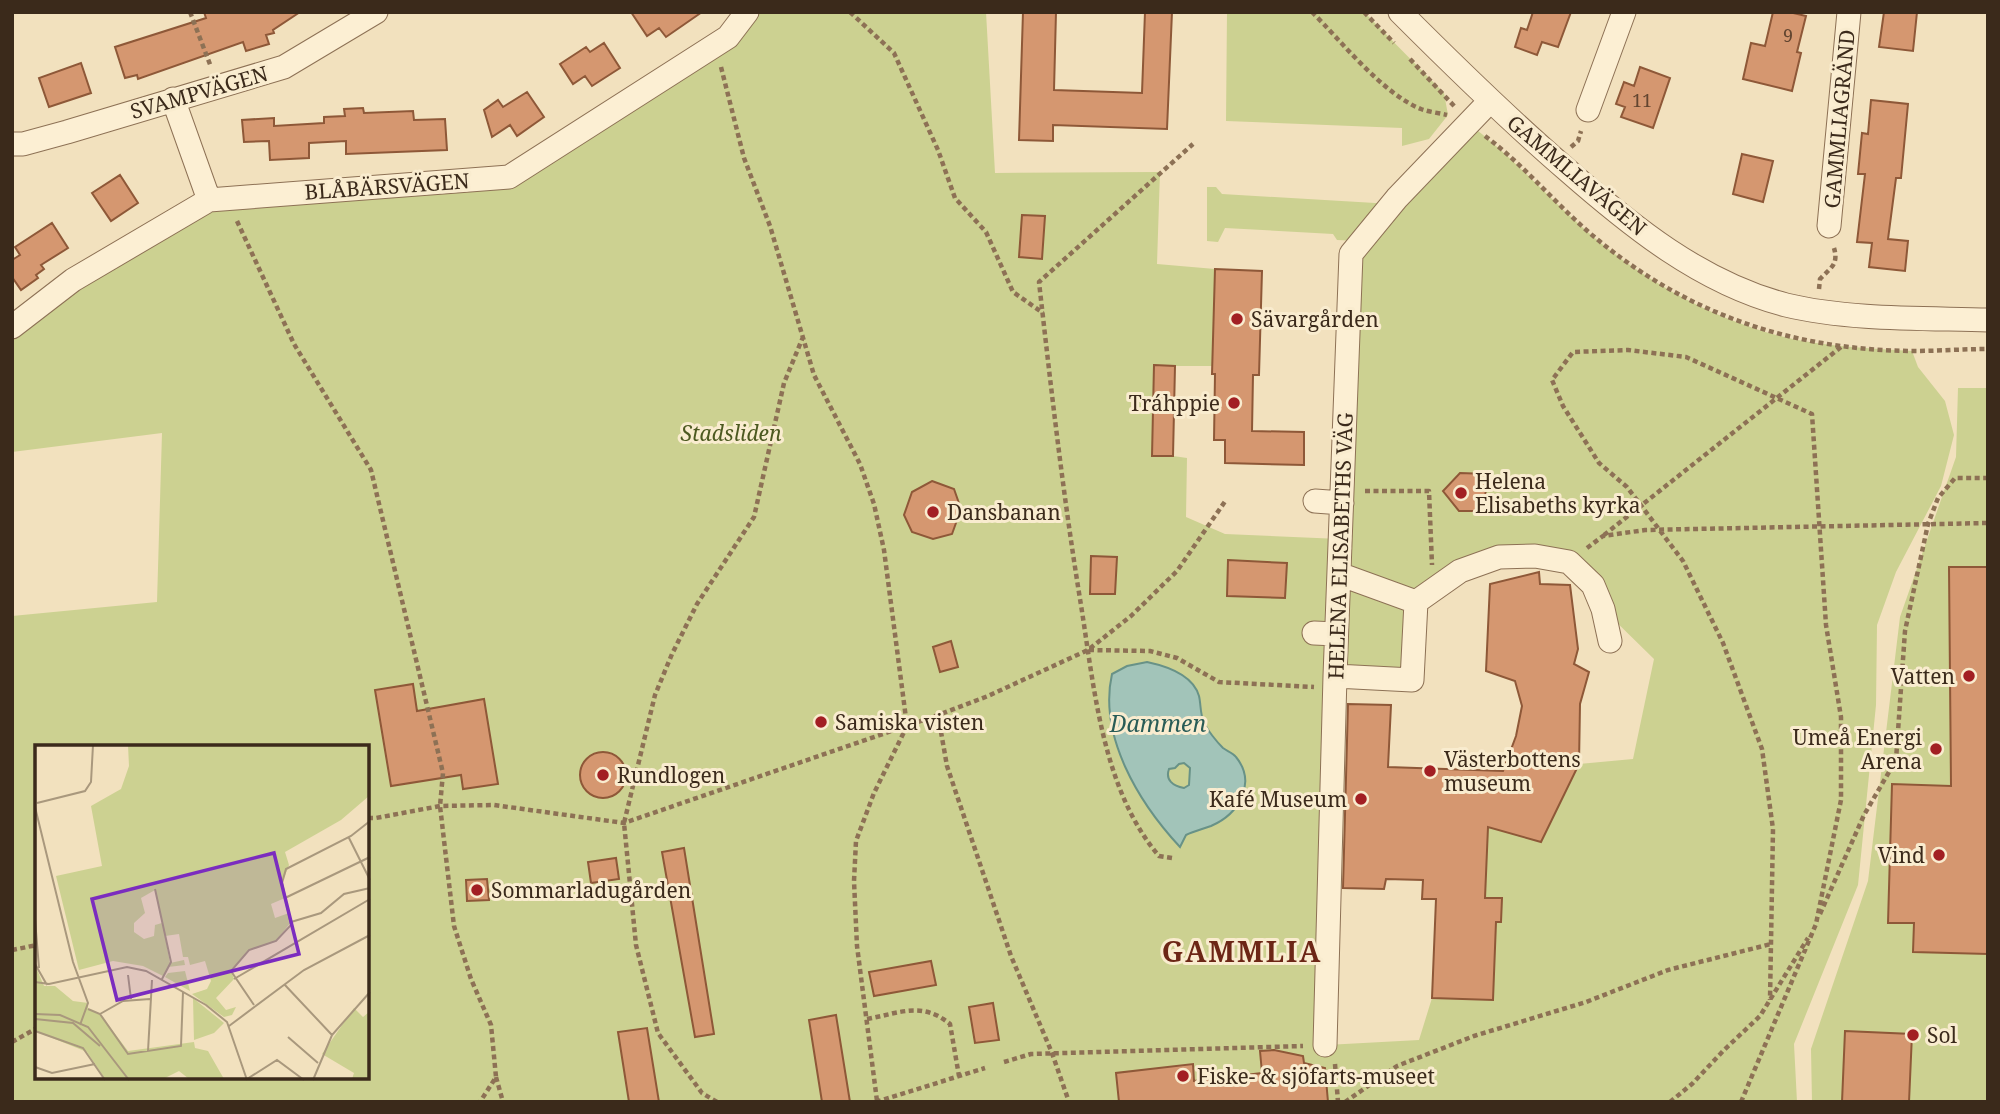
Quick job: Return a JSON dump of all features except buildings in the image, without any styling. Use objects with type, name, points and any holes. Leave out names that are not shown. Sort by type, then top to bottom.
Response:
[{"type":"street","name":"SVAMPVÄGEN","points":[[12,144],[23,144],[66,132],[284,67],[376,12]]},
{"type":"street","name":"BLÅBÄRSVÄGEN","points":[[12,327],[73,281],[218,199],[509,177],[728,37],[747,12]]},
{"type":"street","name":"GAMMLIAVÄGEN","points":[[1399,12],[1490,100],[1628,223],[1724,282],[1785,304],[1818,310],[1892,317],[1988,320]]},
{"type":"street","points":[[1588,110],[1624,12]]},
{"type":"street","name":"GAMMLIAGRÄND","points":[[1829,226],[1849,12]]},
{"type":"street","points":[[173,99],[218,199]]},
{"type":"street","name":"HELENA ELISABETHS VÄG","points":[[1325,1045],[1334,682],[1325,634],[1339,574],[1351,254],[1395,200],[1490,100]]},
{"type":"street","points":[[1315,501],[1342,497]]},
{"type":"street","points":[[1334,682],[1412,680],[1424,596],[1460,570],[1499,557],[1535,556],[1569,562],[1593,585],[1604,609],[1610,642]]},
{"type":"street","points":[[1339,574],[1424,596]]},
{"type":"path","points":[[190,12],[219,88]]},
{"type":"path","points":[[850,12],[894,53],[938,150],[955,198],[986,232],[1013,292],[1043,313]]},
{"type":"path","points":[[1364,12],[1394,43]]},
{"type":"path","points":[[715,45],[744,158],[770,226],[814,375],[860,464],[874,504],[884,551],[907,726],[874,793],[856,841],[854,881],[857,946],[876,1102],[985,1068]]},
{"type":"path","points":[[1410,59],[1444,93],[1468,123]]},
{"type":"path","points":[[1567,151],[1577,141],[1588,110]]},
{"type":"path","points":[[1172,858],[1159,856],[1142,836],[1117,780],[1097,716],[1063,492],[1039,282],[1193,144]]},
{"type":"path","points":[[218,199],[294,344],[371,470],[443,773],[440,806],[454,926],[471,979],[491,1025],[496,1077],[503,1102]]},
{"type":"path","points":[[1819,289],[1820,279],[1832,270],[1836,254],[1829,226]]},
{"type":"path","points":[[1807,288],[1829,290]]},
{"type":"path","points":[[717,1102],[702,1093],[659,1033],[636,945],[624,823],[656,695],[672,654],[697,604],[754,517],[784,383],[803,336]]},
{"type":"path","points":[[1569,562],[1841,346]]},
{"type":"path","points":[[1670,1102],[1692,1084],[1724,1049],[1760,1016],[1770,1000],[1816,924],[1841,800],[1840,717],[1826,625],[1812,414],[1686,357],[1628,350],[1573,352],[1552,380],[1563,406],[1599,463],[1627,487],[1683,561],[1723,643],[1762,749],[1773,829],[1770,1000]]},
{"type":"path","points":[[1741,1102],[1864,815],[1896,760],[1905,631],[1928,524],[1938,498],[1955,478],[1988,478]]},
{"type":"path","points":[[1342,497],[1429,491],[1424,596]]},
{"type":"path","points":[[369,818],[440,806],[494,806],[624,823],[938,715],[988,696],[1088,650],[1131,616],[1177,571],[1226,500]]},
{"type":"path","points":[[1603,536],[1660,530],[1988,523]]},
{"type":"path","points":[[1088,650],[1150,651],[1177,658],[1219,682],[1334,682]]},
{"type":"path","points":[[938,715],[947,766],[1011,956],[1052,1053],[1069,1102]]},
{"type":"path","points":[[1345,1102],[1397,1066],[1474,1036],[1586,1002],[1668,971],[1771,944]]},
{"type":"path","points":[[12,950],[35,945]]},
{"type":"path","points":[[867,1019],[921,1009],[937,1014],[950,1024],[959,1076]]},
{"type":"path","points":[[12,1042],[35,1028]]},
{"type":"path","points":[[1004,1062],[1031,1054],[1325,1045],[1335,1063],[1338,1102]]},
{"type":"path","points":[[480,1102],[496,1077]]},
{"type":"green space","name":"Stadsliden","points":[[747,12],[986,12],[995,173],[1160,172],[1157,264],[1215,269],[1212,366],[1175,366],[1173,456],[1187,458],[1186,517],[1225,534],[1340,539],[1360,241],[1337,240],[1333,234],[1225,228],[1218,242],[1207,241],[1207,187],[1216,187],[1222,194],[1392,204],[1468,123],[1602,244],[1643,274],[1686,299],[1756,329],[1796,340],[1912,351],[1918,367],[1945,401],[1954,435],[1941,486],[1896,572],[1877,625],[1876,705],[1858,885],[1794,1044],[1797,1102],[12,1102],[12,616],[157,602],[162,433],[12,452],[12,327],[209,200],[509,177]],"holes":[[[1499,557],[1569,562],[1603,609],[1654,659],[1633,759],[1579,764],[1541,842],[1488,827],[1485,898],[1501,898],[1501,922],[1496,922],[1493,1000],[1432,998],[1419,1040],[1326,1045],[1335,676],[1412,680],[1416,602]]]},
{"type":"green space","points":[[1227,12],[1364,12],[1444,93],[1448,115],[1429,139],[1402,146],[1402,128],[1226,121]]},
{"type":"green space","name":"Umeå Energi Arena","points":[[1958,388],[1988,388],[1988,1102],[1812,1102],[1811,1049],[1868,881],[1900,617],[1956,457]]},
{"type":"water","name":"Dammen","points":[[1147,662],[1170,669],[1191,682],[1199,696],[1207,729],[1223,748],[1235,756],[1245,777],[1242,797],[1230,814],[1211,826],[1186,835],[1180,847],[1137,789],[1117,744],[1109,697],[1112,674],[1127,666]],"holes":[[[1184,763],[1190,768],[1189,785],[1184,788],[1176,786],[1169,779],[1169,769]]]},
{"type":"place","name":"Sävargården","points":[[1237,319]]},
{"type":"place","name":"Tráhppie","points":[[1234,403]]},
{"type":"place","name":"Helena Elisabeths kyrka","points":[[1461,493]]},
{"type":"place","name":"Dansbanan","points":[[933,512]]},
{"type":"place","name":"Vatten","points":[[1969,676]]},
{"type":"place","name":"Samiska visten","points":[[821,722]]},
{"type":"place","name":"Umeå Energi Arena","points":[[1936,749]]},
{"type":"place","name":"Västerbottens museum","points":[[1430,771]]},
{"type":"place","name":"Rundlogen","points":[[603,775]]},
{"type":"place","name":"Kafé Museum","points":[[1361,799]]},
{"type":"place","name":"Vind","points":[[1939,855]]},
{"type":"place","name":"Sommarladugården","points":[[477,890]]},
{"type":"place","name":"Sol","points":[[1913,1035]]},
{"type":"place","name":"Fiske- & sjöfarts-museet","points":[[1183,1076]]},
{"type":"district","name":"GAMMLIA","points":[[1242,951]]}]
